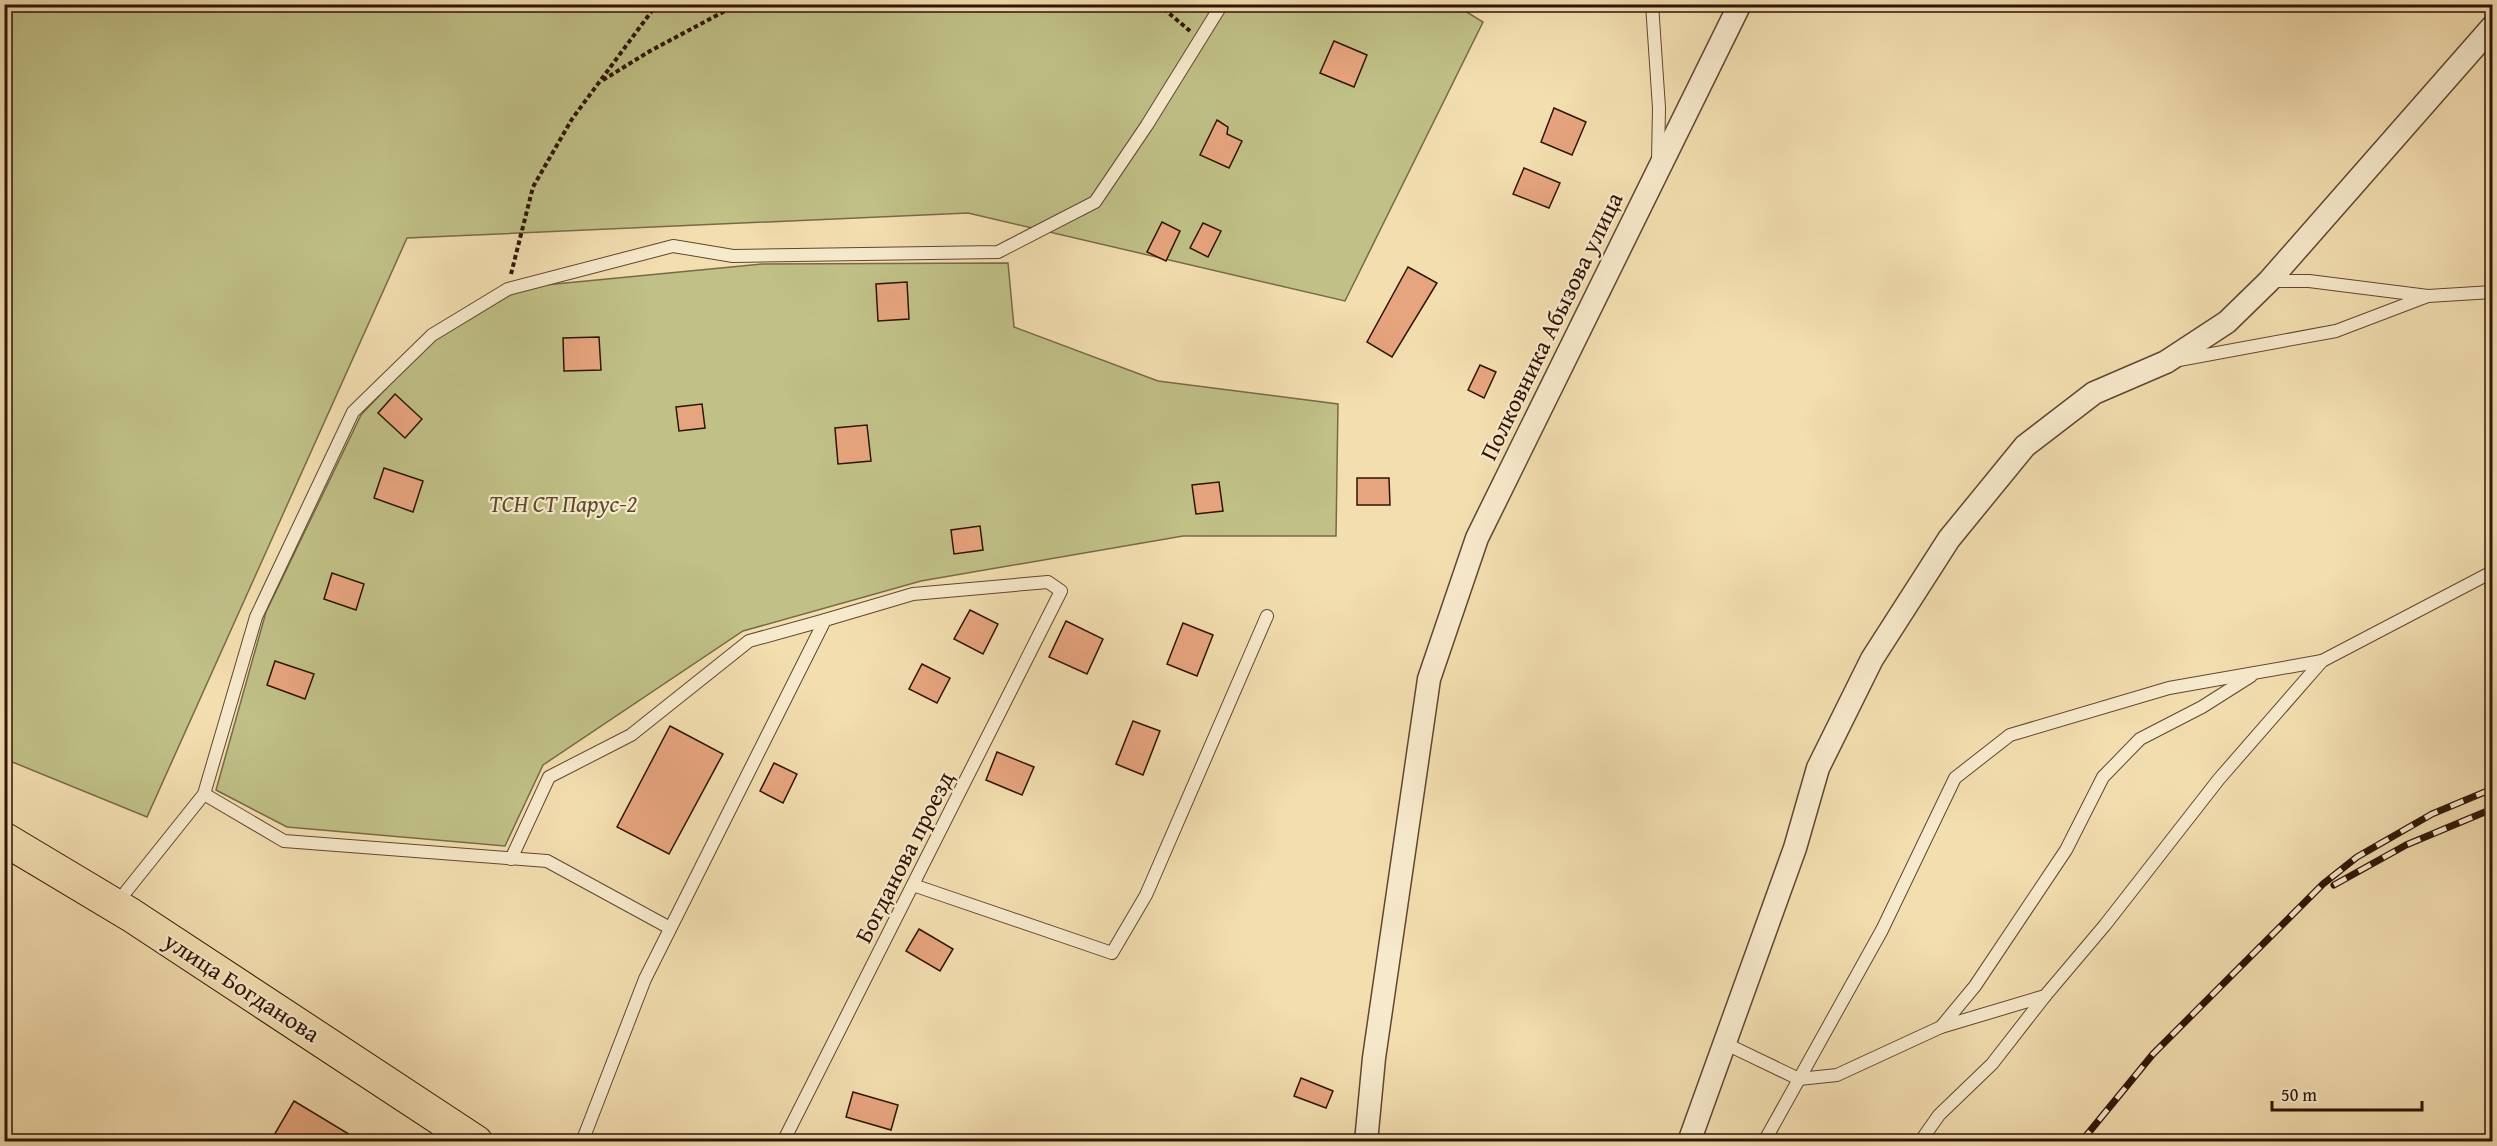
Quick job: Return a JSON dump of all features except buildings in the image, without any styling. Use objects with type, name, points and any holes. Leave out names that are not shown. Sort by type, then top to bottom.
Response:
[{"type":"main road","name":"улица Богданова","points":[[4,839],[116,905],[476,1142]]},
{"type":"street","name":"Полковника Абызова улица","points":[[1366,1142],[1374,1058],[1428,679],[1477,538],[1740,4]]},
{"type":"street","points":[[1693,1140],[1724,1043],[1795,848],[1818,768],[1872,659],[1949,539],[2025,446],[2094,393],[2166,362],[2227,322],[2269,281],[2493,27]]},
{"type":"lane","points":[[116,905],[204,794],[256,617],[353,412],[432,335],[508,289],[673,246],[733,256],[998,252],[1095,202],[1201,41],[1222,4]]},
{"type":"lane","points":[[1652,4],[1659,108],[1658,170]]},
{"type":"lane","points":[[2269,281],[2308,280],[2428,296],[2493,292]]},
{"type":"lane","points":[[2166,362],[2336,331],[2428,296]]},
{"type":"lane","points":[[1764,1142],[1882,930],[1955,778],[2010,735],[2169,688],[2322,661],[2493,572]]},
{"type":"lane","name":"Богданова проезд","points":[[783,1142],[1061,591],[1048,582],[913,594],[825,620]]},
{"type":"lane","points":[[913,885],[1112,952],[1146,895],[1267,616]]},
{"type":"lane","points":[[512,859],[549,777],[631,735],[749,641],[825,620]]},
{"type":"lane","points":[[582,1142],[645,979],[825,620]]},
{"type":"lane","points":[[1920,1142],[1939,1115],[1992,1064],[2105,925],[2219,778],[2322,661]]},
{"type":"lane","points":[[1941,1027],[1975,986],[2066,850],[2103,777],[2140,739],[2202,707],[2256,673]]},
{"type":"lane","points":[[204,794],[284,841],[547,861],[670,928]]},
{"type":"lane","points":[[1724,1043],[1799,1079],[1837,1075],[1941,1027],[2045,996]]},
{"type":"path","points":[[508,289],[533,187],[572,119],[657,4]]},
{"type":"path","points":[[600,82],[650,51],[738,4]]},
{"type":"path","points":[[1158,4],[1201,41]]},
{"type":"green space","points":[[1454,4],[1483,22],[1345,301],[968,213],[407,238],[147,817],[5,759],[4,5]]},
{"type":"green space","name":"ТСН СТ Парус-2","points":[[1008,263],[1014,327],[1158,381],[1338,404],[1336,536],[1183,536],[921,581],[743,631],[543,765],[505,846],[287,827],[216,790],[266,612],[361,415],[429,343],[514,288],[762,264]]},
{"type":"railway","points":[[2081,1142],[2153,1054],[2323,884],[2357,857],[2432,814],[2492,789]]},
{"type":"railway","points":[[2334,885],[2406,845],[2492,809]]}]
